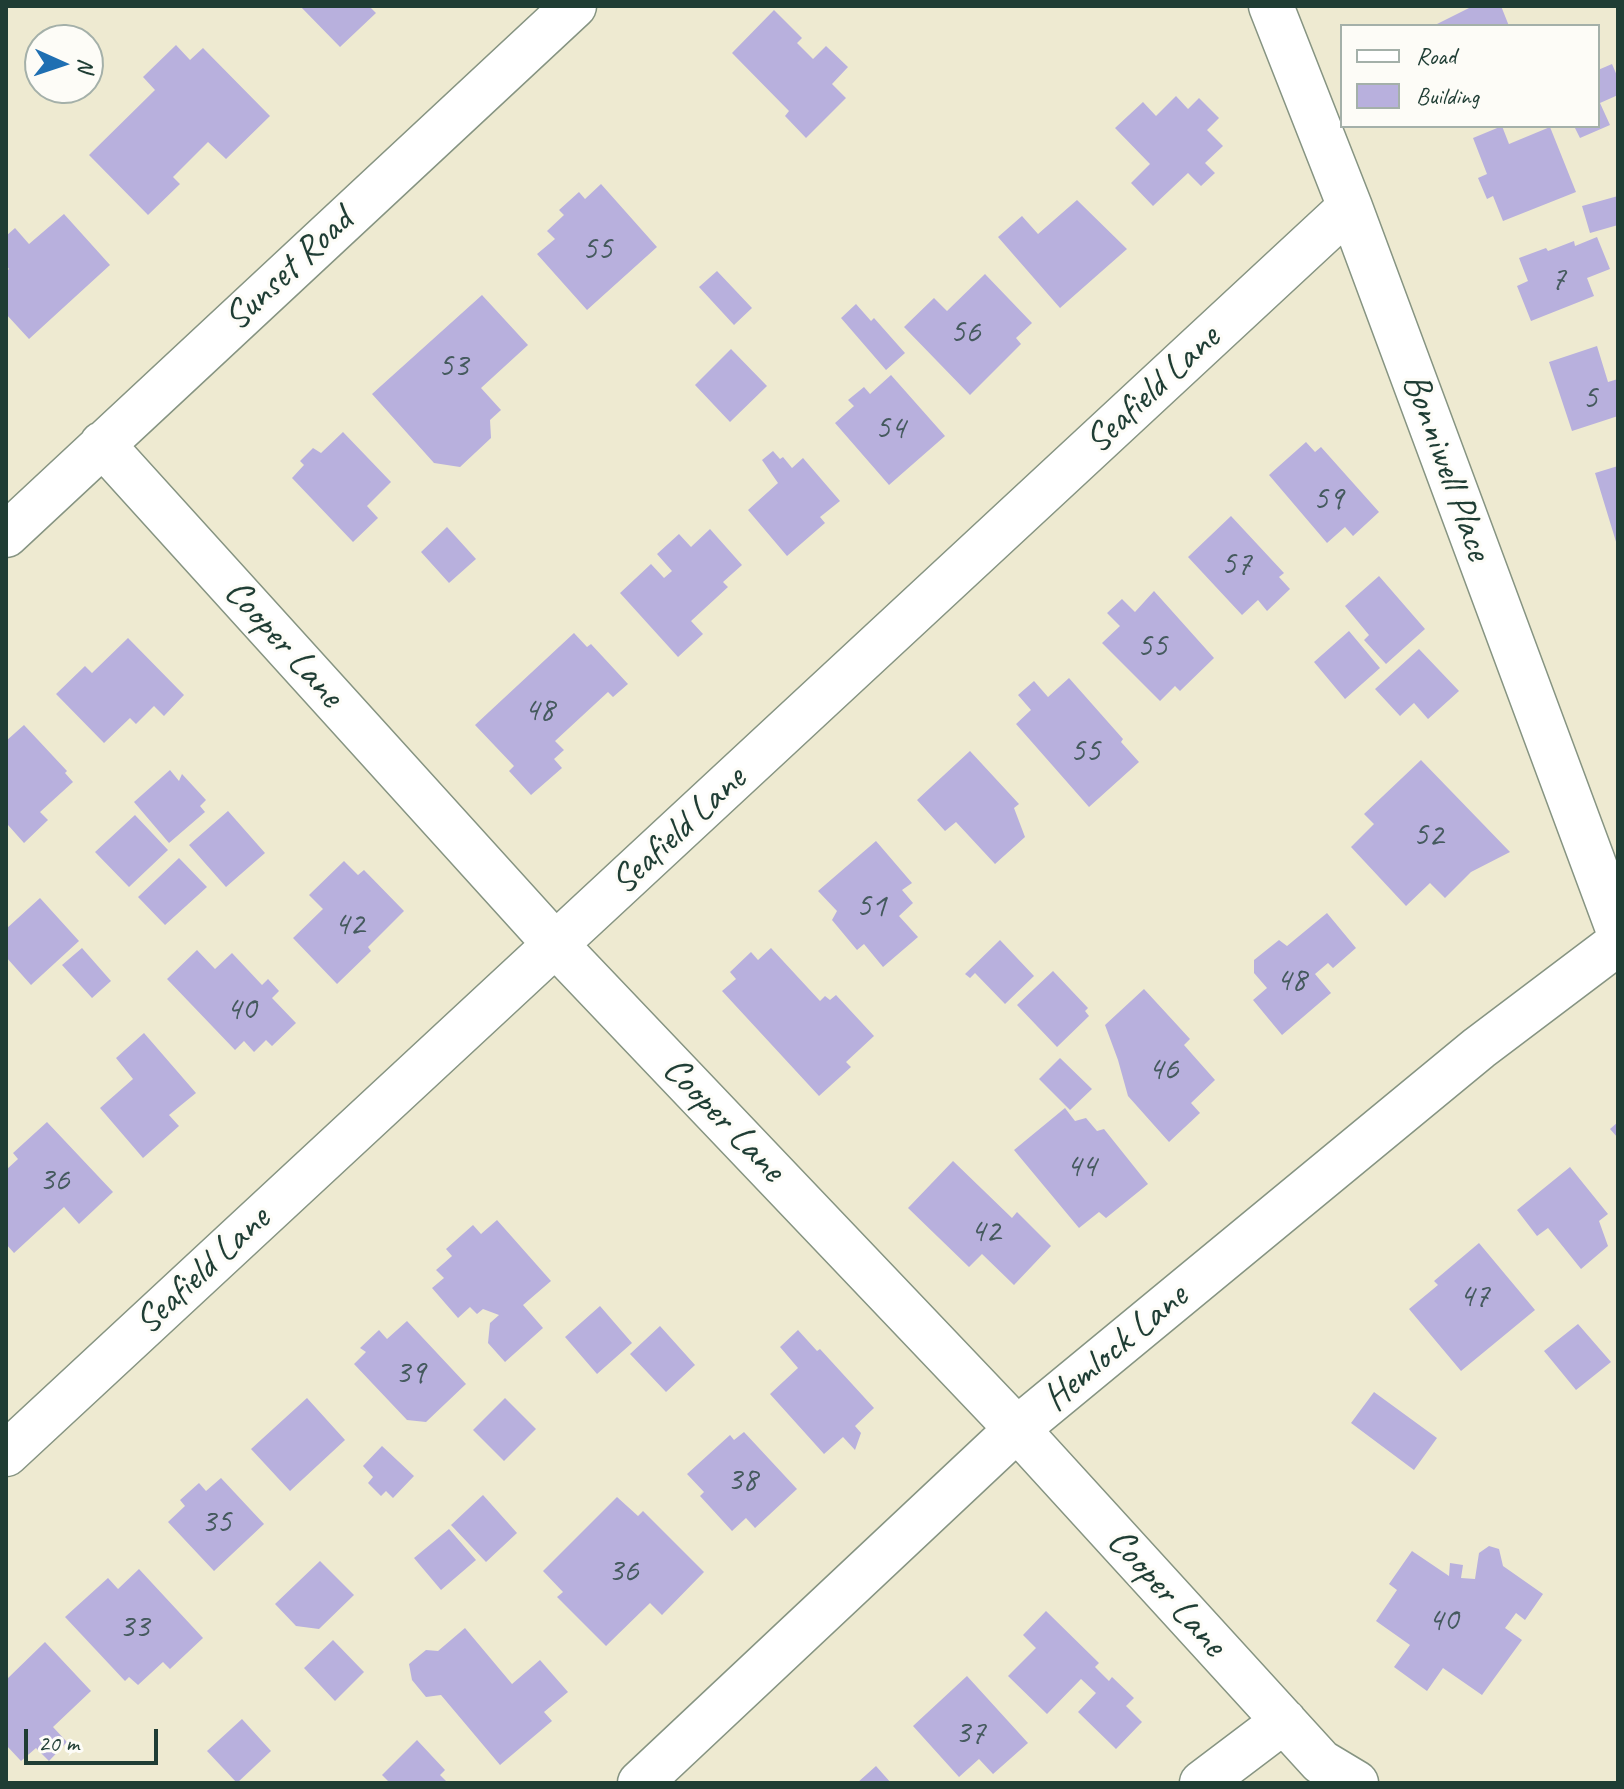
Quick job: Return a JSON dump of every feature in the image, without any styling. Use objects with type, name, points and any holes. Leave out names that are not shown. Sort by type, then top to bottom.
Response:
[{"type":"street","name":"Sunset Road","points":[[6,535],[574,6]]},
{"type":"street","name":"Bonniwell Place","points":[[1271,6],[1350,207],[1618,929]]},
{"type":"street","name":"Seafield Lane","points":[[6,1454],[1350,207]]},
{"type":"street","name":"Cooper Lane","points":[[102,444],[556,945],[1017,1429],[1321,1762],[1356,1783]]},
{"type":"street","name":"Hemlock Lane","points":[[668,1774],[1017,1429],[1479,1048],[1618,943]]},
{"type":"street","points":[[1202,1783],[1284,1721]]},
{"type":"building","points":[[300,6],[369,6],[376,13],[340,47]]},
{"type":"building","points":[[1473,6],[1501,6],[1508,24],[1437,24]]},
{"type":"building","points":[[774,10],[802,38],[797,43],[813,59],[826,46],[848,67],[832,84],[846,98],[806,138],[785,116],[789,111],[732,53]]},
{"type":"building","points":[[176,45],[190,60],[203,48],[270,116],[226,159],[208,142],[173,177],[180,184],[148,215],[89,155],[155,90],[143,77]]},
{"type":"building","points":[[1612,64],[1618,78],[1618,95],[1600,103],[1600,69]]},
{"type":"building","points":[[1176,96],[1188,109],[1199,98],[1219,118],[1207,130],[1223,146],[1205,163],[1215,173],[1201,186],[1188,173],[1153,206],[1131,183],[1150,164],[1115,128],[1143,102],[1156,116]]},
{"type":"building","points":[[1600,103],[1610,125],[1580,138],[1575,128],[1600,128]]},
{"type":"building","points":[[1503,128],[1509,144],[1550,128],[1576,192],[1503,221],[1493,196],[1487,199],[1478,178],[1487,174],[1473,138]]},
{"type":"building","points":[[601,184],[657,247],[587,310],[537,254],[555,239],[547,231],[564,215],[559,210],[579,192],[585,199]]},
{"type":"building","points":[[1618,196],[1618,225],[1590,233],[1582,206]]},
{"type":"building","points":[[1077,200],[1127,249],[1060,308],[998,237],[1022,216],[1038,234]]},
{"type":"building","points":[[64,214],[110,265],[29,339],[6,314],[6,272],[9,269],[6,265],[6,236],[15,228],[29,244]]},
{"type":"building","points":[[1597,237],[1610,269],[1587,278],[1594,296],[1531,321],[1517,286],[1528,281],[1519,258],[1574,241],[1575,246]]},
{"type":"building","points":[[717,271],[752,308],[734,325],[699,287]]},
{"type":"building","points":[[985,274],[1032,323],[1016,338],[1021,344],[970,395],[904,327],[934,298],[947,311]]},
{"type":"building","points":[[482,295],[528,345],[481,388],[501,410],[490,420],[491,438],[460,467],[434,463],[372,394]]},
{"type":"building","points":[[856,304],[871,321],[874,318],[905,353],[886,370],[841,318]]},
{"type":"building","points":[[1597,346],[1608,382],[1618,379],[1618,416],[1572,431],[1549,362]]},
{"type":"building","points":[[731,349],[767,386],[730,422],[695,385]]},
{"type":"building","points":[[891,375],[945,436],[889,485],[835,423],[854,406],[848,400],[864,387],[870,394]]},
{"type":"building","points":[[343,432],[391,482],[367,506],[378,518],[353,542],[292,478],[304,465],[300,461],[313,448],[321,453]]},
{"type":"building","points":[[1306,442],[1315,452],[1321,447],[1379,512],[1353,536],[1345,527],[1327,543],[1269,475]]},
{"type":"building","points":[[773,451],[792,468],[803,458],[840,501],[820,517],[825,523],[787,556],[748,510],[778,483],[762,460]]},
{"type":"building","points":[[1618,466],[1618,545],[1617,545],[1595,473]]},
{"type":"building","points":[[1231,516],[1284,573],[1279,577],[1290,589],[1267,611],[1258,600],[1242,615],[1188,557]]},
{"type":"building","points":[[447,527],[476,559],[449,583],[421,552]]},
{"type":"building","points":[[710,529],[742,565],[723,582],[728,587],[691,621],[703,634],[678,657],[620,593],[651,564],[664,578],[672,571],[657,554],[679,534],[691,547]]},
{"type":"building","points":[[1379,576],[1425,629],[1386,664],[1364,640],[1369,635],[1345,606]]},
{"type":"building","points":[[1154,591],[1214,658],[1180,691],[1175,686],[1160,701],[1102,643],[1120,626],[1107,613],[1122,599],[1135,612]]},
{"type":"building","points":[[1349,631],[1380,668],[1345,699],[1314,662]]},
{"type":"building","points":[[574,633],[587,647],[591,644],[628,684],[613,697],[608,692],[555,741],[564,750],[554,759],[562,768],[531,795],[509,771],[514,766],[475,725]]},
{"type":"building","points":[[128,638],[184,695],[164,716],[154,706],[136,724],[130,718],[104,743],[56,694],[85,666],[92,673]]},
{"type":"building","points":[[1419,649],[1459,691],[1428,719],[1414,703],[1400,716],[1375,689]]},
{"type":"building","points":[[1069,678],[1123,739],[1121,742],[1139,762],[1089,807],[1016,724],[1031,710],[1018,695],[1034,681],[1048,697]]},
{"type":"building","points":[[24,725],[67,771],[65,773],[73,782],[40,812],[48,820],[24,843],[8,825],[6,827],[6,741]]},
{"type":"building","points":[[970,751],[1019,804],[1014,808],[1025,837],[995,864],[956,822],[945,831],[917,800]]},
{"type":"building","points":[[1421,760],[1510,852],[1471,872],[1445,898],[1430,883],[1406,906],[1351,847],[1374,824],[1364,814]]},
{"type":"building","points":[[170,770],[179,781],[182,774],[206,800],[200,806],[205,812],[169,843],[134,802]]},
{"type":"building","points":[[228,811],[265,853],[226,887],[189,845]]},
{"type":"building","points":[[135,815],[168,850],[129,887],[95,852]]},
{"type":"building","points":[[876,841],[912,883],[902,890],[913,903],[899,916],[918,937],[883,967],[864,944],[857,950],[832,920],[837,911],[818,891]]},
{"type":"building","points":[[179,858],[207,887],[165,925],[138,897]]},
{"type":"building","points":[[344,861],[358,875],[364,870],[404,911],[368,947],[371,951],[337,984],[293,938],[323,909],[309,895]]},
{"type":"building","points":[[40,898],[79,941],[31,985],[6,957],[6,929]]},
{"type":"building","points":[[1327,913],[1356,948],[1333,968],[1328,963],[1315,974],[1331,993],[1282,1035],[1253,1000],[1267,988],[1254,973],[1254,960],[1279,940],[1287,946]]},
{"type":"building","points":[[1000,940],[1034,976],[1005,1004],[975,973],[970,978],[965,974]]},
{"type":"building","points":[[82,948],[111,981],[92,998],[62,965]]},
{"type":"building","points":[[771,948],[820,1001],[825,996],[830,1000],[836,995],[874,1036],[846,1062],[851,1067],[819,1096],[722,991],[736,979],[730,972],[751,952],[758,960]]},
{"type":"building","points":[[197,950],[215,969],[232,953],[262,985],[268,979],[279,991],[272,998],[296,1023],[272,1046],[266,1040],[254,1052],[244,1041],[235,1050],[167,979]]},
{"type":"building","points":[[1053,971],[1088,1008],[1085,1011],[1089,1016],[1057,1047],[1017,1005]]},
{"type":"building","points":[[1144,989],[1190,1039],[1184,1045],[1215,1080],[1191,1103],[1200,1113],[1169,1142],[1128,1096],[1105,1025]]},
{"type":"building","points":[[144,1033],[196,1093],[169,1115],[179,1126],[143,1158],[100,1108],[133,1079],[116,1058]]},
{"type":"building","points":[[1060,1058],[1092,1089],[1070,1110],[1039,1079]]},
{"type":"building","points":[[1065,1108],[1075,1121],[1086,1118],[1097,1131],[1104,1129],[1148,1184],[1106,1218],[1099,1212],[1079,1228],[1014,1150]]},
{"type":"building","points":[[47,1122],[113,1192],[79,1224],[64,1207],[14,1253],[6,1244],[6,1170],[18,1159],[13,1153]]},
{"type":"building","points":[[1618,1122],[1618,1138],[1610,1129]]},
{"type":"building","points":[[953,1161],[1012,1218],[1017,1212],[1051,1246],[1014,1285],[982,1254],[969,1267],[908,1208]]},
{"type":"building","points":[[1570,1167],[1608,1214],[1599,1221],[1608,1246],[1581,1269],[1548,1228],[1537,1236],[1517,1210]]},
{"type":"building","points":[[497,1220],[551,1281],[523,1305],[543,1328],[505,1362],[488,1343],[490,1323],[499,1315],[483,1309],[477,1314],[470,1307],[458,1318],[432,1288],[444,1278],[436,1270],[452,1256],[446,1249],[473,1225],[481,1234]]},
{"type":"building","points":[[1479,1243],[1535,1310],[1461,1371],[1409,1309],[1438,1285],[1434,1281]]},
{"type":"building","points":[[600,1306],[632,1343],[597,1374],[565,1337]]},
{"type":"building","points":[[407,1321],[466,1384],[426,1422],[407,1420],[354,1364],[366,1352],[360,1348],[379,1330],[387,1339]]},
{"type":"building","points":[[1578,1324],[1611,1362],[1576,1390],[1544,1351]]},
{"type":"building","points":[[660,1326],[695,1365],[666,1392],[630,1354]]},
{"type":"building","points":[[798,1330],[817,1351],[820,1349],[874,1408],[855,1426],[861,1433],[855,1450],[843,1437],[824,1454],[770,1394],[798,1368],[780,1347]]},
{"type":"building","points":[[1374,1392],[1437,1438],[1414,1470],[1351,1423]]},
{"type":"building","points":[[307,1398],[345,1440],[290,1491],[251,1449]]},
{"type":"building","points":[[505,1398],[536,1429],[504,1461],[473,1430]]},
{"type":"building","points":[[744,1432],[797,1489],[755,1528],[746,1518],[732,1531],[700,1496],[704,1492],[687,1474],[730,1435],[734,1440]]},
{"type":"building","points":[[382,1446],[414,1476],[393,1498],[386,1491],[381,1496],[368,1483],[373,1477],[363,1466]]},
{"type":"building","points":[[221,1478],[264,1524],[214,1571],[168,1522],[185,1506],[180,1500],[199,1483],[206,1491]]},
{"type":"building","points":[[483,1495],[517,1533],[486,1562],[451,1525]]},
{"type":"building","points":[[617,1497],[638,1516],[643,1511],[704,1572],[662,1615],[650,1603],[606,1646],[557,1597],[563,1592],[543,1571]]},
{"type":"building","points":[[449,1529],[476,1560],[441,1590],[414,1558]]},
{"type":"building","points":[[1489,1546],[1499,1549],[1503,1566],[1543,1594],[1525,1620],[1516,1613],[1505,1628],[1522,1640],[1482,1695],[1443,1668],[1427,1691],[1394,1667],[1410,1645],[1376,1621],[1397,1590],[1389,1584],[1412,1551],[1449,1576],[1450,1563],[1463,1565],[1461,1578],[1475,1579],[1479,1553]]},
{"type":"building","points":[[320,1561],[354,1595],[319,1629],[296,1626],[275,1604]]},
{"type":"building","points":[[139,1569],[203,1638],[170,1669],[163,1662],[138,1685],[129,1677],[125,1681],[65,1617],[108,1578],[118,1589]]},
{"type":"building","points":[[1046,1611],[1099,1663],[1095,1667],[1109,1681],[1112,1677],[1134,1698],[1126,1706],[1142,1722],[1116,1749],[1078,1712],[1096,1693],[1081,1679],[1047,1714],[1008,1676],[1036,1648],[1023,1635]]},
{"type":"building","points":[[465,1628],[512,1684],[540,1660],[568,1692],[544,1712],[552,1721],[500,1765],[441,1695],[426,1697],[412,1680],[409,1664],[426,1650],[438,1651]]},
{"type":"building","points":[[333,1640],[364,1672],[335,1701],[304,1668]]},
{"type":"building","points":[[45,1642],[91,1691],[53,1727],[67,1742],[49,1761],[36,1748],[21,1761],[6,1745],[6,1680]]},
{"type":"building","points":[[967,1676],[1028,1743],[993,1774],[979,1759],[959,1777],[913,1726]]},
{"type":"building","points":[[242,1719],[271,1751],[237,1783],[207,1751]]},
{"type":"building","points":[[417,1740],[445,1770],[440,1775],[448,1783],[390,1783],[382,1775]]},
{"type":"building","points":[[876,1766],[891,1783],[857,1783]]}]
